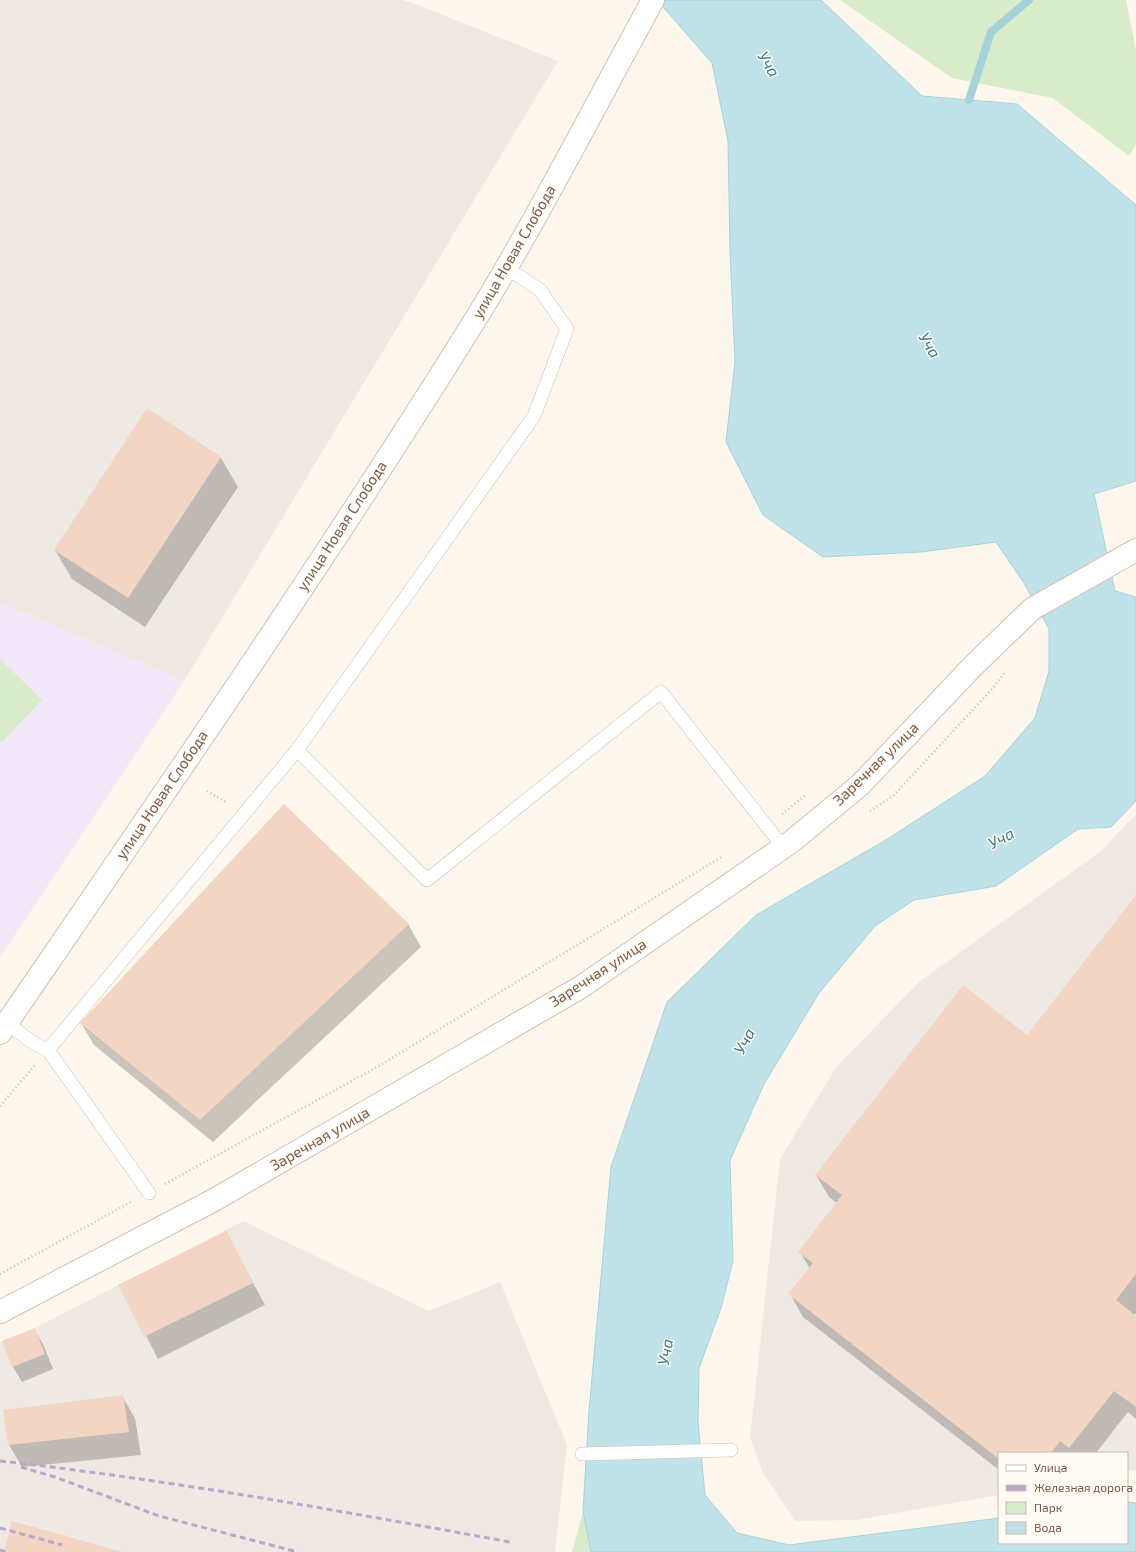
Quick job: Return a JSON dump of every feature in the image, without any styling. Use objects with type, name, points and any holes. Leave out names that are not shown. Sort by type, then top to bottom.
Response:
[{"type":"main road","name":"улица Новая Слобода","points":[[4,1028],[328,549],[481,310],[584,130],[653,0]]},
{"type":"main road","name":"Заречная улица","points":[[0,1312],[214,1200],[581,987],[783,847],[860,785],[973,666],[1032,609],[1136,550]]},
{"type":"lane","points":[[48,1050],[297,750],[534,416],[567,329],[540,290],[506,267]]},
{"type":"lane","points":[[297,750],[427,880],[661,692],[783,847]]},
{"type":"lane","points":[[4,1028],[48,1050],[149,1193]]},
{"type":"lane","points":[[582,1454],[731,1450]]},
{"type":"path","points":[[767,826],[810,792]]},
{"type":"path","points":[[0,1274],[379,1066],[727,854]]},
{"type":"path","points":[[0,1106],[48,1050]]},
{"type":"shaded area","points":[[0,0],[400,0],[410,2],[558,61],[184,681],[0,603]]},
{"type":"shaded area","points":[[0,603],[184,681],[0,957]]},
{"type":"shaded area","points":[[1136,814],[1136,1470],[1128,1471],[1128,1452],[998,1452],[998,1495],[856,1520],[795,1521],[763,1473],[750,1438],[780,1159],[837,1066],[919,982],[1101,851]]},
{"type":"shaded area","points":[[243,1221],[429,1311],[500,1282],[567,1445],[555,1552],[0,1552],[0,1342],[35,1328]]},
{"type":"green space","points":[[840,0],[1126,0],[1136,51],[1136,145],[1129,156],[1053,98],[952,78]]},
{"type":"green space","points":[[0,659],[42,700],[2,742],[0,740]]},
{"type":"green space","points":[[583,1512],[591,1552],[572,1552]]},
{"type":"water","name":"Уча","points":[[657,0],[821,0],[922,96],[1017,104],[1136,205],[1136,481],[1094,494],[1115,591],[1136,597],[1136,801],[1111,827],[1078,829],[996,886],[914,900],[875,926],[819,993],[764,1084],[730,1160],[733,1261],[721,1308],[699,1368],[698,1422],[705,1495],[737,1533],[789,1545],[998,1518],[998,1544],[1128,1544],[1128,1502],[1136,1503],[1136,1552],[591,1552],[583,1512],[589,1411],[611,1167],[667,1002],[756,915],[886,840],[985,776],[1035,718],[1049,671],[1049,629],[1024,583],[996,542],[921,552],[823,557],[763,515],[726,442],[735,362],[730,251],[728,141],[712,63]]},
{"type":"building","points":[[147,408],[221,457],[128,598],[54,550]]},
{"type":"building","points":[[284,804],[409,924],[200,1120],[80,1023]]},
{"type":"building","points":[[1136,895],[1136,1274],[1116,1300],[1136,1316],[1136,1407],[1114,1391],[1069,1448],[1060,1441],[1052,1452],[998,1452],[998,1458],[788,1294],[813,1263],[798,1252],[842,1195],[815,1175],[963,985],[1027,1035]]},
{"type":"building","points":[[227,1231],[253,1283],[144,1337],[118,1285]]},
{"type":"building","points":[[35,1328],[45,1354],[12,1367],[2,1341]]},
{"type":"building","points":[[123,1395],[129,1432],[8,1445],[3,1410]]},
{"type":"building","points":[[12,1521],[123,1552],[4,1552]]},
{"type":"waterway","points":[[969,100],[991,32],[1029,0]]},
{"type":"railway","points":[[0,1461],[128,1477],[192,1487],[510,1542]]},
{"type":"railway","points":[[21,1467],[55,1477],[159,1516],[298,1552]]},
{"type":"railway","points":[[0,1528],[62,1545]]},
{"type":"railway","points":[[0,1550],[6,1552]]}]
